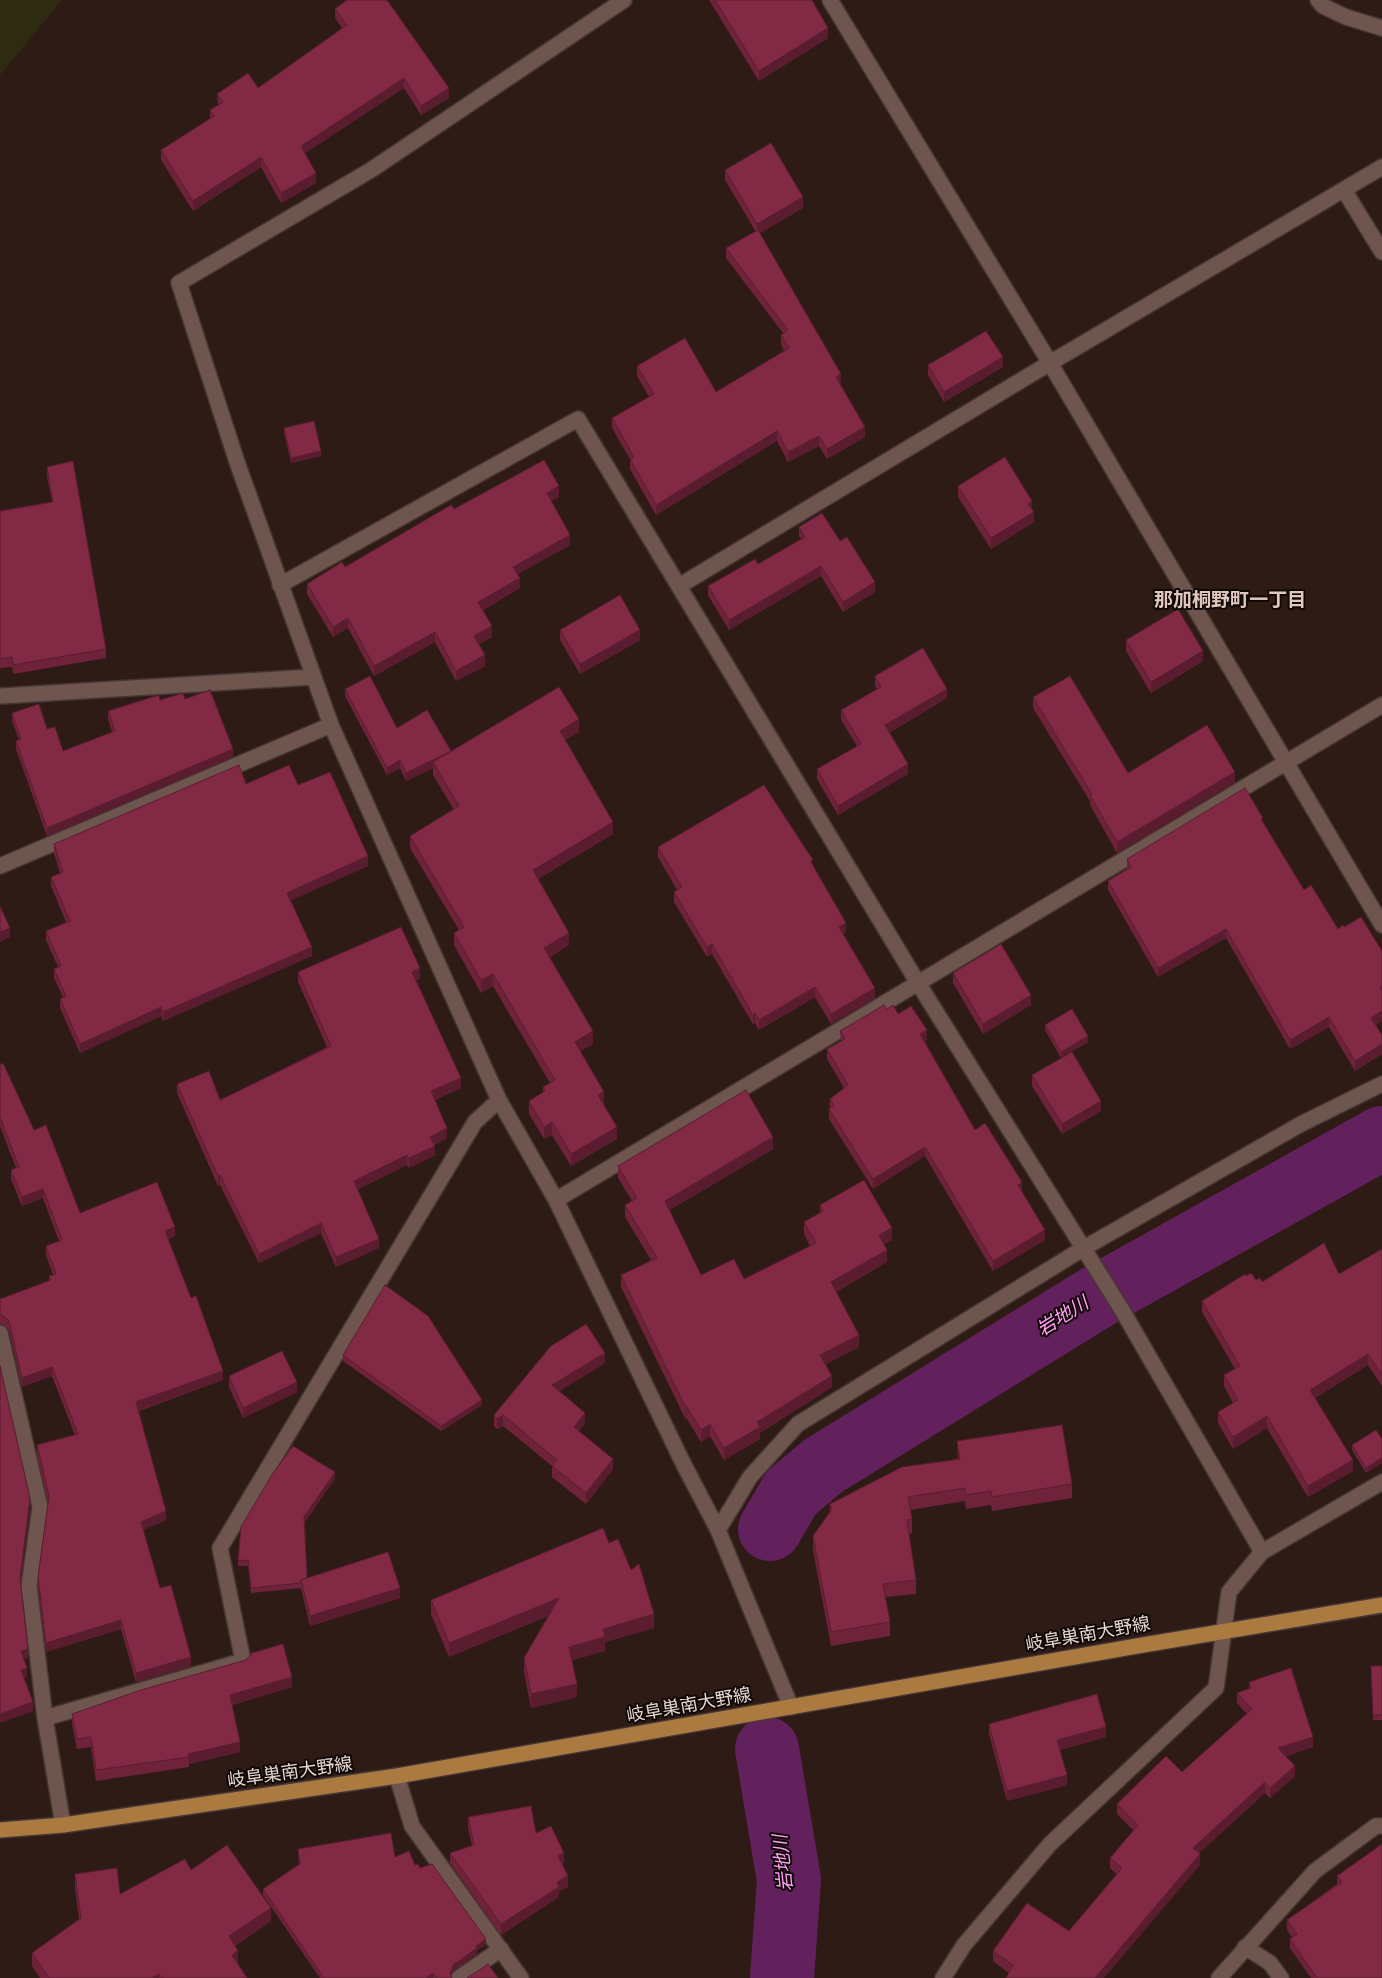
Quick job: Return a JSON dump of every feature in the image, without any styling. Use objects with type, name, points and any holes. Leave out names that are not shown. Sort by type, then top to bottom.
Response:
[{"type":"main road","name":"岐阜巣南大野線","points":[[0,1830],[63,1825],[397,1776],[1382,1605]]},
{"type":"street","points":[[624,0],[371,170],[179,283],[237,462],[331,725],[499,1100],[556,1200],[682,1464],[718,1530],[791,1707]]},
{"type":"street","points":[[830,0],[1050,363],[1382,925]]},
{"type":"street","points":[[1318,0],[1323,6],[1346,17],[1382,28]]},
{"type":"street","points":[[679,586],[1050,363],[1382,167]]},
{"type":"street","points":[[1344,190],[1382,252]]},
{"type":"street","points":[[280,585],[578,419],[918,983],[1122,1310],[1262,1552]]},
{"type":"street","points":[[0,696],[313,677]]},
{"type":"street","points":[[556,1200],[1382,706]]},
{"type":"street","points":[[0,866],[331,725]]},
{"type":"street","points":[[718,1530],[750,1477],[798,1424],[1084,1248],[1301,1124],[1382,1084]]},
{"type":"street","points":[[45,1718],[243,1660],[220,1548],[475,1122],[499,1100]]},
{"type":"street","points":[[0,1334],[40,1507],[29,1586],[45,1718],[63,1825]]},
{"type":"street","points":[[943,1978],[964,1945],[1050,1844],[1216,1688],[1225,1631],[1228,1592],[1262,1552],[1382,1482]]},
{"type":"street","points":[[397,1776],[412,1826],[521,1978]]},
{"type":"street","points":[[1219,1978],[1245,1947],[1315,1872],[1376,1826],[1382,1826]]},
{"type":"street","points":[[1245,1947],[1270,1963],[1281,1978]]},
{"type":"street","points":[[459,1978],[501,1950]]},
{"type":"shaded area","points":[[0,0],[62,0],[0,75]]},
{"type":"building","points":[[347,0],[387,0],[449,88],[421,106],[404,78],[301,146],[316,173],[281,193],[261,157],[193,201],[161,150],[214,116],[210,110],[223,102],[217,94],[248,73],[258,88],[347,25],[335,9]]},
{"type":"building","points":[[715,0],[812,0],[828,28],[759,71]]},
{"type":"building","points":[[771,143],[803,197],[757,224],[725,170]]},
{"type":"building","points":[[758,230],[841,374],[836,377],[865,427],[827,449],[819,436],[788,452],[777,431],[656,505],[630,459],[634,457],[612,418],[654,394],[637,366],[685,338],[716,392],[789,348],[781,335],[788,330],[726,248]]},
{"type":"building","points":[[986,331],[1003,357],[944,392],[928,365]]},
{"type":"building","points":[[314,421],[321,451],[291,458],[284,428]]},
{"type":"building","points":[[1005,457],[1032,501],[1028,504],[1034,512],[991,538],[958,486]]},
{"type":"building","points":[[544,460],[559,486],[547,493],[570,535],[513,567],[520,578],[478,602],[492,626],[474,636],[485,655],[456,671],[435,632],[374,666],[348,618],[333,627],[307,584],[342,562],[345,567],[451,505],[454,509]]},
{"type":"building","points":[[73,461],[106,649],[13,665],[12,657],[0,659],[0,511],[53,502],[47,467]]},
{"type":"building","points":[[822,513],[840,541],[847,537],[875,582],[843,602],[821,566],[729,620],[708,586],[755,559],[758,564],[805,537],[799,527]]},
{"type":"building","points":[[620,595],[640,630],[580,664],[560,630]]},
{"type":"building","points":[[1178,609],[1203,651],[1151,682],[1126,640]]},
{"type":"building","points":[[923,648],[947,689],[885,725],[908,764],[838,806],[817,769],[861,744],[841,710],[881,687],[875,676]]},
{"type":"building","points":[[370,676],[397,728],[427,710],[451,751],[406,773],[400,760],[387,768],[345,689]]},
{"type":"building","points":[[1070,676],[1128,773],[1207,725],[1235,772],[1117,842],[1090,795],[1092,794],[1033,697]]},
{"type":"building","points":[[559,687],[579,719],[560,731],[613,822],[533,870],[569,933],[544,948],[593,1031],[575,1042],[604,1092],[598,1095],[617,1127],[571,1154],[552,1122],[544,1127],[529,1101],[545,1091],[543,1087],[555,1080],[493,974],[481,980],[454,933],[464,927],[410,836],[459,806],[433,762]]},
{"type":"building","points":[[210,690],[233,749],[47,828],[16,741],[21,739],[12,713],[39,704],[47,729],[55,727],[63,751],[115,731],[108,711],[159,695],[160,700],[183,693],[185,699]]},
{"type":"building","points":[[239,765],[246,784],[289,765],[298,785],[330,772],[368,856],[287,893],[312,947],[163,1012],[161,1007],[80,1044],[60,999],[66,996],[54,969],[61,966],[46,931],[70,921],[51,877],[63,872],[54,844]]},
{"type":"building","points":[[764,785],[813,860],[811,862],[846,923],[839,927],[875,988],[831,1014],[815,987],[759,1020],[755,1013],[753,1015],[712,944],[707,947],[674,892],[682,887],[658,847]]},
{"type":"building","points":[[1245,788],[1263,818],[1261,819],[1304,890],[1311,885],[1338,929],[1361,917],[1382,951],[1382,986],[1380,987],[1382,990],[1382,1011],[1371,1018],[1382,1035],[1382,1044],[1355,1061],[1329,1017],[1290,1040],[1226,929],[1158,968],[1108,881],[1131,867],[1127,859]]},
{"type":"building","points":[[0,906],[10,928],[0,932]]},
{"type":"building","points":[[401,927],[420,968],[412,972],[461,1078],[431,1091],[447,1128],[430,1137],[435,1146],[409,1158],[407,1155],[354,1181],[379,1239],[336,1257],[321,1223],[259,1254],[220,1175],[218,1176],[177,1084],[209,1071],[220,1100],[331,1046],[298,972]]},
{"type":"building","points":[[1001,944],[1031,995],[983,1024],[953,973]]},
{"type":"building","points":[[884,1005],[887,1009],[893,1005],[898,1014],[911,1006],[927,1030],[920,1034],[975,1130],[985,1123],[1022,1182],[1018,1185],[1045,1230],[993,1261],[925,1147],[873,1179],[829,1109],[834,1106],[830,1099],[848,1085],[827,1049],[845,1039],[840,1031]]},
{"type":"building","points":[[1072,1009],[1088,1036],[1061,1052],[1045,1025]]},
{"type":"building","points":[[1072,1052],[1101,1101],[1062,1124],[1032,1075]]},
{"type":"building","points":[[3,1063],[34,1130],[46,1125],[80,1213],[157,1182],[175,1227],[165,1231],[191,1298],[196,1296],[223,1371],[136,1402],[166,1511],[141,1522],[160,1588],[171,1585],[191,1657],[136,1673],[121,1620],[46,1643],[38,1577],[49,1496],[37,1445],[78,1434],[52,1367],[22,1378],[9,1321],[3,1315],[0,1315],[0,1299],[51,1280],[49,1276],[56,1274],[46,1246],[62,1240],[43,1189],[22,1197],[11,1170],[19,1167],[0,1117],[0,1065]]},
{"type":"building","points":[[746,1090],[773,1137],[665,1201],[701,1275],[734,1259],[744,1279],[816,1243],[804,1222],[823,1211],[820,1205],[864,1180],[892,1228],[879,1235],[887,1250],[831,1282],[859,1335],[820,1355],[832,1376],[757,1422],[760,1427],[724,1448],[710,1424],[701,1430],[686,1408],[621,1275],[657,1258],[625,1205],[637,1198],[618,1166]]},
{"type":"building","points":[[1324,1243],[1339,1274],[1382,1249],[1382,1375],[1368,1354],[1310,1390],[1353,1460],[1308,1486],[1267,1416],[1233,1437],[1218,1412],[1238,1400],[1224,1375],[1240,1366],[1202,1301],[1245,1274],[1246,1276],[1251,1273],[1256,1280],[1260,1278],[1262,1282]]},
{"type":"building","points":[[385,1285],[428,1316],[482,1400],[441,1426],[343,1355]]},
{"type":"building","points":[[586,1324],[605,1353],[552,1385],[585,1413],[574,1427],[613,1459],[586,1493],[552,1466],[557,1460],[503,1415],[497,1419],[494,1415],[551,1346]]},
{"type":"building","points":[[282,1351],[297,1382],[243,1408],[229,1376]]},
{"type":"building","points":[[0,1366],[30,1498],[20,1578],[28,1649],[21,1651],[27,1668],[21,1670],[33,1702],[0,1714]]},
{"type":"building","points":[[1062,1425],[1072,1484],[992,1497],[991,1491],[966,1495],[965,1488],[908,1497],[912,1519],[907,1520],[916,1580],[883,1584],[890,1622],[831,1632],[813,1536],[832,1509],[830,1504],[902,1467],[960,1459],[957,1441]]},
{"type":"building","points":[[1376,1430],[1382,1439],[1382,1458],[1366,1468],[1352,1445]]},
{"type":"building","points":[[293,1446],[335,1472],[304,1517],[307,1578],[301,1580],[301,1583],[251,1588],[248,1560],[238,1561],[241,1527],[273,1473]]},
{"type":"building","points":[[603,1528],[609,1543],[618,1539],[631,1570],[639,1564],[654,1614],[603,1629],[605,1637],[569,1647],[577,1684],[531,1694],[524,1658],[559,1598],[449,1643],[431,1600]]},
{"type":"building","points":[[388,1552],[400,1588],[310,1616],[301,1580]]},
{"type":"building","points":[[283,1644],[292,1677],[230,1695],[240,1742],[188,1754],[189,1757],[96,1770],[91,1737],[77,1739],[72,1714],[141,1690],[246,1660],[252,1653]]},
{"type":"building","points":[[1371,1666],[1382,1666],[1382,1715],[1373,1715]]},
{"type":"building","points":[[1291,1668],[1313,1737],[1278,1748],[1295,1766],[1270,1788],[1265,1782],[1193,1848],[1200,1854],[1095,1978],[1006,1978],[1013,1965],[993,1951],[1027,1903],[1069,1931],[1122,1868],[1110,1858],[1138,1825],[1117,1804],[1166,1756],[1182,1772],[1252,1709],[1237,1693],[1251,1688],[1249,1682]]},
{"type":"building","points":[[1097,1694],[1106,1727],[1057,1740],[1067,1775],[1007,1791],[989,1724]]},
{"type":"building","points":[[531,1806],[536,1833],[551,1826],[564,1853],[558,1856],[568,1876],[557,1882],[559,1887],[501,1924],[450,1853],[474,1845],[468,1817]]},
{"type":"building","points":[[391,1833],[395,1857],[409,1851],[415,1865],[418,1864],[420,1868],[432,1864],[486,1939],[453,1965],[450,1973],[452,1978],[437,1978],[433,1973],[426,1978],[324,1978],[263,1889],[300,1864],[298,1849]]},
{"type":"building","points":[[1382,1844],[1382,1978],[1317,1978],[1290,1939],[1297,1934],[1287,1920],[1342,1882],[1337,1876]]},
{"type":"building","points":[[227,1845],[271,1908],[229,1936],[238,1951],[232,1955],[247,1978],[163,1978],[159,1974],[152,1978],[49,1978],[32,1953],[81,1918],[75,1874],[117,1868],[120,1894],[185,1859],[191,1870]]},
{"type":"building","points":[[488,1964],[498,1978],[467,1978]]},
{"type":"waterway","name":"岩地川","points":[[770,1529],[791,1493],[823,1466],[1097,1297],[1382,1138]]},
{"type":"waterway","name":"岩地川","points":[[767,1749],[789,1880],[782,1978]]},
{"type":"district","name":"那加桐野町一丁目","points":[[1230,601]]}]
